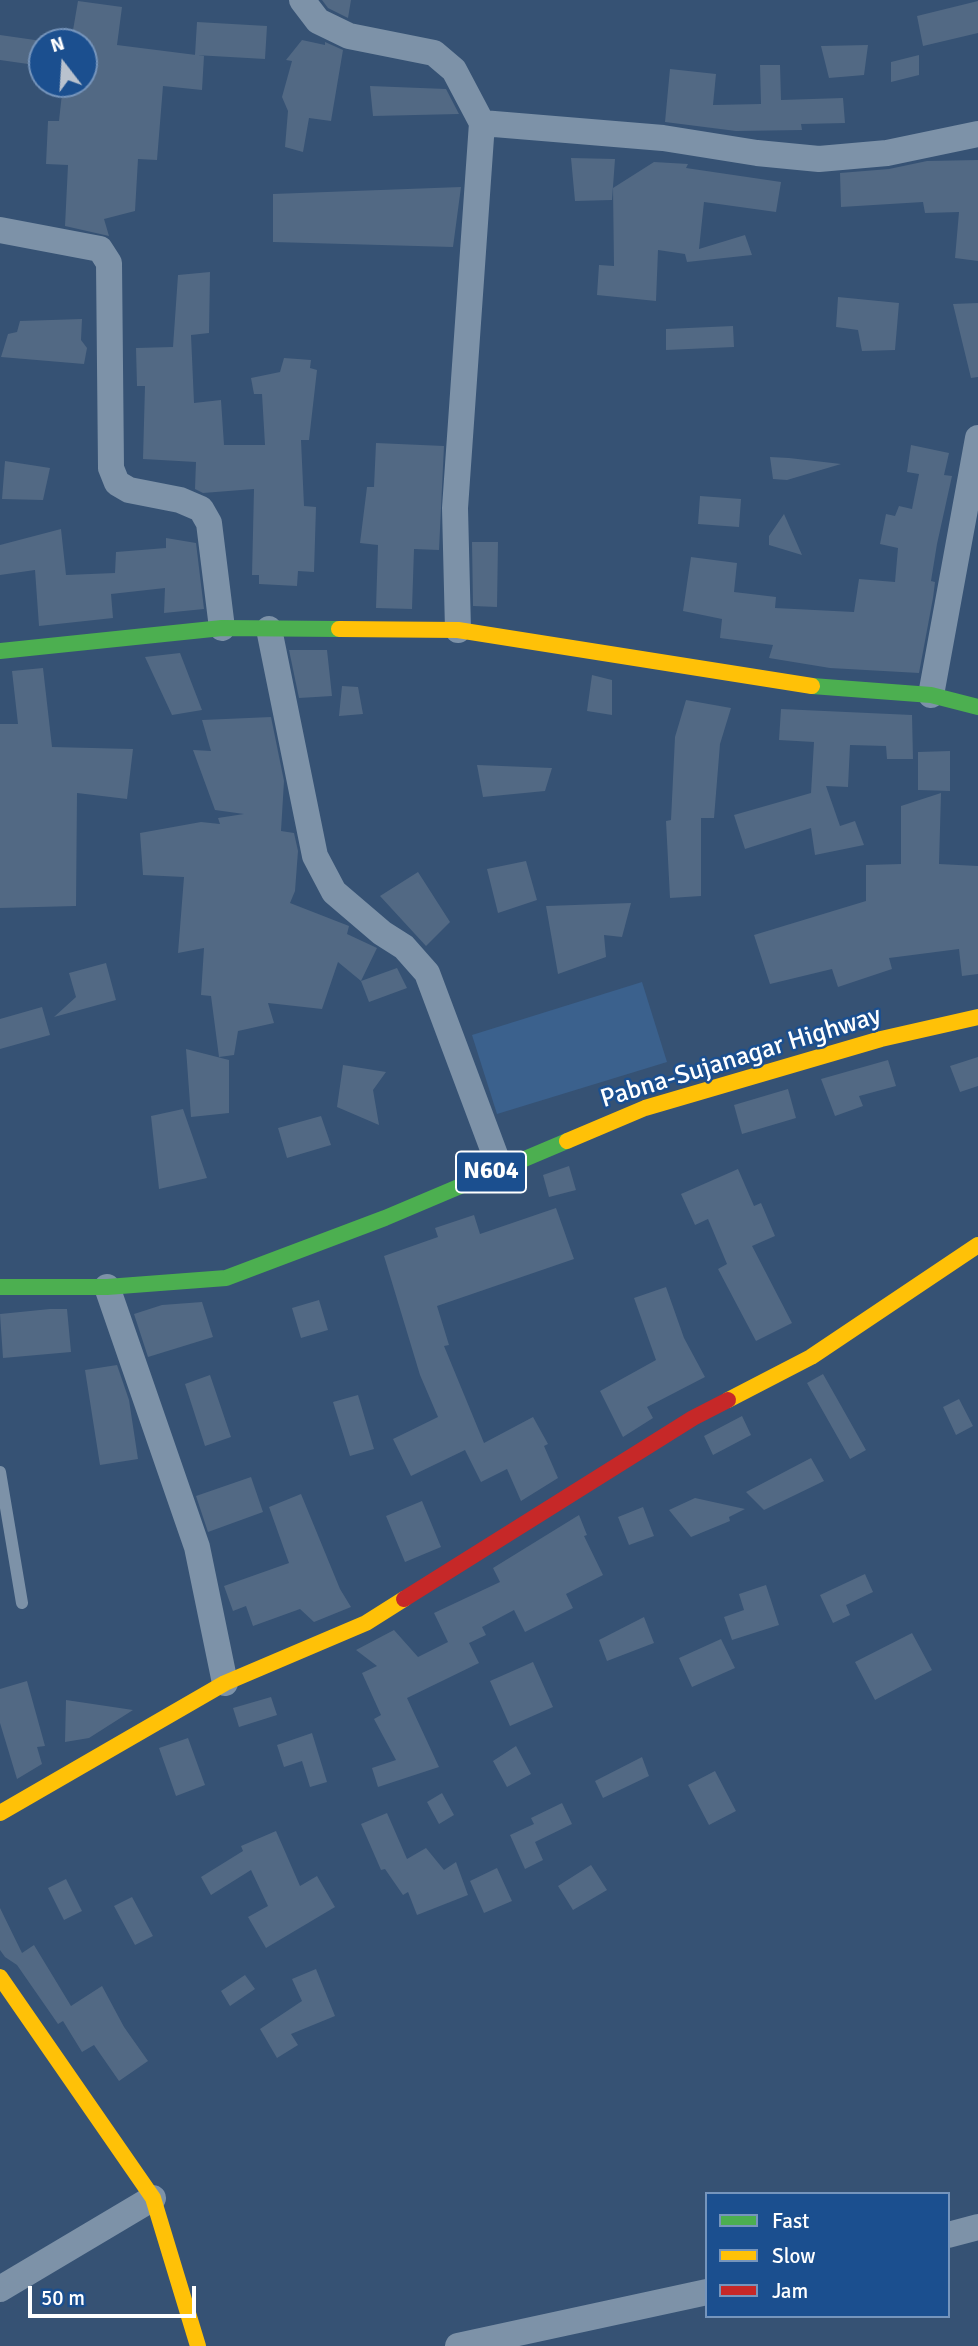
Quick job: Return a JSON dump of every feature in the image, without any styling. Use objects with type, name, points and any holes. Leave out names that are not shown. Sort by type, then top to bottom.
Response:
[{"type":"main road","points":[[0,652],[222,628],[458,630],[828,689],[931,695],[978,707]]},
{"type":"main road","name":"Pabna-Sujanagar Highway","points":[[0,1287],[107,1287],[226,1278],[385,1218],[645,1108],[881,1040],[978,1017]]},
{"type":"main road","points":[[0,1813],[225,1683],[366,1623],[693,1418],[811,1357],[978,1245]]},
{"type":"main road","points":[[0,1977],[153,2198],[198,2346]]},
{"type":"street","points":[[302,0],[318,21],[349,36],[434,52],[454,70],[482,123],[455,508],[458,630]]},
{"type":"street","points":[[482,123],[663,138],[757,153],[819,159],[887,153],[978,134]]},
{"type":"street","points":[[0,230],[100,249],[108,263],[111,468],[117,483],[129,490],[180,500],[201,509],[209,523],[222,628]]},
{"type":"street","points":[[931,695],[978,438]]},
{"type":"street","points":[[269,629],[315,856],[334,892],[404,947],[427,973],[500,1168]]},
{"type":"street","points":[[107,1287],[197,1547],[225,1683]]},
{"type":"street","points":[[0,2289],[153,2198]]},
{"type":"street","points":[[950,2234],[978,2227]]},
{"type":"street","points":[[458,2346],[705,2292]]},
{"type":"lane","points":[[0,1472],[22,1603]]},
{"type":"water","points":[[642,982],[667,1062],[497,1114],[472,1035]]},
{"type":"building","points":[[322,0],[351,0],[348,18],[328,8]]},
{"type":"building","points":[[78,1],[122,7],[117,45],[204,56],[202,90],[163,86],[157,160],[138,159],[135,211],[104,219],[109,236],[65,226],[68,165],[46,164],[48,121],[59,121],[61,98],[98,98],[98,28],[73,28]]},
{"type":"building","points":[[978,1],[978,33],[923,46],[917,16]]},
{"type":"building","points":[[197,22],[267,26],[265,59],[195,55]]},
{"type":"building","points":[[0,35],[28,39],[28,64],[0,60]]},
{"type":"building","points":[[302,40],[325,45],[325,42],[343,50],[331,121],[309,118],[303,152],[285,147],[288,111],[282,97],[292,61],[286,60]]},
{"type":"building","points":[[868,45],[864,75],[829,78],[821,46]]},
{"type":"building","points":[[919,55],[919,75],[891,82],[891,62]]},
{"type":"building","points":[[760,65],[780,65],[781,100],[843,98],[845,123],[801,124],[802,130],[736,131],[665,122],[670,69],[716,74],[713,105],[761,104]]},
{"type":"building","points":[[370,86],[446,89],[459,114],[373,116]]},
{"type":"building","points":[[571,158],[615,159],[612,200],[575,201]]},
{"type":"building","points":[[978,160],[978,261],[955,258],[959,212],[925,213],[923,202],[841,207],[840,173],[889,169],[927,161]]},
{"type":"building","points":[[654,162],[688,164],[686,168],[781,182],[776,212],[704,202],[699,249],[745,235],[752,255],[687,262],[685,254],[658,250],[656,301],[597,295],[599,265],[614,266],[613,188]]},
{"type":"building","points":[[461,187],[453,247],[273,242],[273,194]]},
{"type":"building","points":[[210,272],[209,333],[191,335],[194,403],[221,400],[224,445],[265,445],[262,394],[254,394],[251,378],[280,372],[284,358],[311,360],[310,368],[317,370],[309,440],[301,440],[304,506],[316,507],[314,572],[298,571],[297,586],[259,584],[259,575],[252,575],[254,489],[203,493],[195,489],[196,462],[143,459],[145,386],[137,386],[136,348],[173,347],[178,275]]},
{"type":"building","points":[[838,297],[899,303],[895,350],[862,351],[858,330],[836,327]]},
{"type":"building","points":[[978,303],[978,377],[971,378],[953,304]]},
{"type":"building","points":[[82,319],[81,340],[87,348],[84,364],[1,357],[8,334],[17,332],[20,321]]},
{"type":"building","points":[[733,326],[734,347],[666,350],[666,329]]},
{"type":"building","points":[[376,443],[444,446],[439,550],[414,549],[412,609],[376,608],[378,545],[360,543],[367,487],[374,487]]},
{"type":"building","points":[[911,445],[949,453],[944,475],[952,476],[937,544],[931,581],[935,582],[933,598],[919,673],[830,668],[769,658],[773,645],[720,638],[722,619],[683,611],[691,557],[737,563],[734,592],[776,597],[775,608],[854,612],[859,579],[895,582],[898,548],[880,544],[886,514],[895,516],[899,506],[912,509],[919,474],[907,472]]},
{"type":"building","points":[[770,457],[841,464],[787,480],[773,479]]},
{"type":"building","points":[[5,461],[50,468],[43,500],[2,499]]},
{"type":"building","points":[[700,496],[741,499],[739,527],[698,524]]},
{"type":"building","points":[[784,514],[802,555],[769,545],[769,536]]},
{"type":"building","points":[[61,529],[66,575],[115,573],[116,552],[166,548],[166,538],[196,543],[204,609],[164,613],[165,588],[111,594],[113,618],[39,626],[35,570],[0,575],[0,545]]},
{"type":"building","points":[[472,542],[498,542],[497,607],[473,606]]},
{"type":"building","points":[[289,650],[327,650],[332,696],[299,698]]},
{"type":"building","points":[[180,653],[202,710],[172,715],[145,657]]},
{"type":"building","points":[[43,668],[52,747],[133,749],[127,799],[77,793],[76,906],[0,908],[0,724],[18,724],[12,671]]},
{"type":"building","points":[[592,675],[612,680],[612,715],[587,711]]},
{"type":"building","points":[[342,686],[358,687],[363,714],[339,716]]},
{"type":"building","points":[[686,700],[731,708],[720,744],[714,818],[701,818],[701,896],[670,898],[666,821],[671,820],[675,737]]},
{"type":"building","points":[[781,709],[912,715],[913,759],[887,759],[886,746],[850,745],[848,787],[826,786],[840,826],[855,821],[864,845],[815,855],[811,828],[745,849],[734,815],[811,793],[814,742],[779,740]]},
{"type":"building","points":[[271,717],[284,781],[281,831],[294,833],[298,851],[295,891],[290,903],[349,926],[347,934],[377,948],[361,981],[338,962],[322,1009],[268,1003],[274,1023],[238,1031],[234,1055],[219,1057],[211,996],[201,995],[204,948],[178,953],[184,877],[143,875],[140,833],[201,822],[220,824],[218,818],[244,814],[215,810],[193,750],[211,751],[202,720]]},
{"type":"building","points":[[950,751],[950,791],[918,790],[918,752]]},
{"type":"building","points":[[477,765],[552,768],[545,791],[483,797]]},
{"type":"building","points":[[941,793],[939,864],[978,866],[978,974],[962,976],[959,949],[889,958],[892,969],[838,987],[832,969],[770,984],[754,935],[866,901],[866,865],[901,864],[901,806]]},
{"type":"building","points":[[526,861],[537,900],[498,913],[487,869]]},
{"type":"building","points":[[418,872],[450,922],[426,946],[380,896]]},
{"type":"building","points":[[631,903],[622,937],[604,935],[606,957],[558,974],[546,906]]},
{"type":"building","points":[[106,963],[116,1000],[54,1017],[76,997],[69,973]]},
{"type":"building","points":[[397,968],[407,988],[369,1002],[361,981]]},
{"type":"building","points":[[42,1007],[50,1035],[0,1049],[0,1019]]},
{"type":"building","points":[[186,1049],[229,1060],[229,1113],[191,1117]]},
{"type":"building","points":[[978,1057],[978,1086],[960,1092],[950,1066]]},
{"type":"building","points":[[888,1060],[896,1086],[859,1096],[863,1106],[835,1116],[821,1079]]},
{"type":"building","points":[[343,1065],[386,1072],[373,1090],[379,1125],[337,1107]]},
{"type":"building","points":[[788,1089],[796,1118],[742,1134],[734,1105]]},
{"type":"building","points":[[183,1109],[207,1178],[159,1189],[151,1116]]},
{"type":"building","points":[[321,1116],[331,1145],[287,1158],[278,1128]]},
{"type":"building","points":[[569,1166],[576,1190],[549,1197],[543,1175]]},
{"type":"building","points":[[738,1169],[754,1206],[761,1203],[775,1236],[752,1246],[792,1323],[756,1341],[718,1269],[727,1264],[708,1219],[695,1225],[681,1194]]},
{"type":"building","points":[[556,1208],[574,1259],[437,1306],[449,1345],[444,1346],[484,1443],[533,1417],[548,1444],[544,1446],[558,1478],[521,1501],[507,1469],[481,1482],[465,1450],[411,1476],[393,1439],[438,1417],[420,1375],[384,1256],[438,1237],[435,1228],[474,1215],[480,1234]]},
{"type":"building","points":[[666,1287],[684,1338],[705,1377],[647,1407],[653,1418],[623,1437],[600,1391],[656,1360],[634,1298]]},
{"type":"building","points":[[319,1300],[328,1330],[301,1338],[292,1308]]},
{"type":"building","points":[[202,1302],[213,1337],[148,1357],[134,1314],[162,1305]]},
{"type":"building","points":[[67,1309],[71,1352],[3,1358],[0,1314]]},
{"type":"building","points":[[117,1365],[129,1400],[138,1459],[100,1465],[85,1370]]},
{"type":"building","points":[[823,1374],[866,1450],[850,1459],[807,1383]]},
{"type":"building","points":[[210,1375],[231,1437],[205,1446],[185,1384]]},
{"type":"building","points":[[358,1395],[374,1449],[350,1456],[333,1402]]},
{"type":"building","points":[[959,1399],[973,1426],[956,1435],[943,1407]]},
{"type":"building","points":[[742,1416],[751,1435],[713,1455],[704,1436]]},
{"type":"building","points":[[811,1458],[824,1481],[764,1510],[746,1492]]},
{"type":"building","points":[[251,1477],[263,1512],[208,1532],[196,1496]]},
{"type":"building","points":[[301,1494],[340,1589],[351,1607],[314,1622],[300,1609],[253,1626],[246,1606],[233,1611],[224,1586],[289,1563],[269,1507]]},
{"type":"building","points":[[695,1498],[745,1509],[729,1517],[730,1521],[691,1537],[669,1510]]},
{"type":"building","points":[[422,1501],[441,1547],[405,1562],[386,1516]]},
{"type":"building","points":[[643,1507],[654,1536],[629,1545],[618,1517]]},
{"type":"building","points":[[579,1515],[587,1535],[584,1536],[603,1575],[566,1594],[573,1608],[525,1632],[514,1610],[482,1627],[486,1635],[469,1643],[479,1663],[407,1698],[439,1767],[378,1787],[372,1768],[396,1760],[374,1719],[381,1715],[362,1673],[377,1666],[356,1650],[394,1630],[418,1657],[448,1642],[434,1613],[500,1582],[493,1568]]},
{"type":"building","points":[[865,1574],[873,1592],[846,1605],[850,1615],[833,1623],[820,1595]]},
{"type":"building","points":[[766,1585],[779,1625],[732,1640],[724,1617],[744,1610],[739,1594]]},
{"type":"building","points":[[644,1617],[654,1643],[607,1661],[599,1640]]},
{"type":"building","points":[[912,1633],[932,1670],[875,1700],[855,1662]]},
{"type":"building","points":[[721,1639],[735,1668],[692,1687],[679,1658]]},
{"type":"building","points":[[533,1662],[553,1707],[510,1726],[490,1681]]},
{"type":"building","points":[[27,1681],[45,1746],[37,1747],[42,1764],[17,1779],[0,1723],[0,1689]]},
{"type":"building","points":[[271,1697],[277,1715],[239,1727],[233,1708]]},
{"type":"building","points":[[66,1700],[133,1710],[89,1738],[65,1742]]},
{"type":"building","points":[[312,1733],[327,1782],[310,1787],[302,1761],[284,1767],[277,1745]]},
{"type":"building","points":[[188,1738],[205,1785],[176,1796],[159,1748]]},
{"type":"building","points":[[516,1746],[531,1774],[507,1787],[493,1761]]},
{"type":"building","points":[[642,1757],[649,1776],[603,1798],[595,1781]]},
{"type":"building","points":[[715,1771],[736,1811],[709,1825],[688,1785]]},
{"type":"building","points":[[442,1793],[454,1815],[439,1824],[427,1802]]},
{"type":"building","points":[[562,1803],[572,1824],[535,1842],[543,1860],[525,1869],[510,1835],[534,1824],[531,1818]]},
{"type":"building","points":[[387,1813],[407,1859],[426,1848],[444,1870],[456,1862],[468,1895],[417,1915],[408,1892],[403,1895],[385,1869],[381,1870],[361,1824]]},
{"type":"building","points":[[276,1831],[300,1886],[317,1876],[335,1907],[266,1948],[248,1917],[268,1906],[251,1870],[211,1895],[201,1877],[243,1851],[241,1846]]},
{"type":"building","points":[[591,1865],[607,1890],[573,1910],[558,1886]]},
{"type":"building","points":[[497,1868],[512,1901],[484,1913],[470,1881]]},
{"type":"building","points":[[66,1879],[82,1911],[64,1920],[48,1888]]},
{"type":"building","points":[[132,1897],[153,1936],[135,1945],[114,1906]]},
{"type":"building","points":[[0,1908],[22,1953],[34,1945],[71,2006],[102,1986],[124,2027],[148,2061],[119,2081],[94,2045],[82,2052],[63,2021],[58,2024],[17,1965],[0,1950]]},
{"type":"building","points":[[316,1969],[335,2016],[291,2034],[298,2045],[277,2058],[260,2029],[302,2001],[292,1979]]},
{"type":"building","points":[[245,1975],[255,1989],[230,2006],[221,1991]]},
{"type":"traffic: fast","points":[[0,651],[222,628],[339,629]]},
{"type":"traffic: fast","points":[[812,686],[931,695],[978,707]]},
{"type":"traffic: fast","points":[[0,1287],[107,1287],[226,1278],[385,1218],[567,1141]]},
{"type":"traffic: slow","points":[[339,629],[458,630],[812,686]]},
{"type":"traffic: slow","points":[[567,1141],[645,1108],[881,1039],[978,1017]]},
{"type":"traffic: slow","points":[[728,1400],[811,1357],[978,1245]]},
{"type":"traffic: slow","points":[[0,1813],[225,1683],[366,1623],[404,1599]]},
{"type":"traffic: slow","points":[[0,1977],[153,2198],[198,2346]]},
{"type":"traffic: jam","points":[[404,1599],[693,1418],[728,1400]]}]
